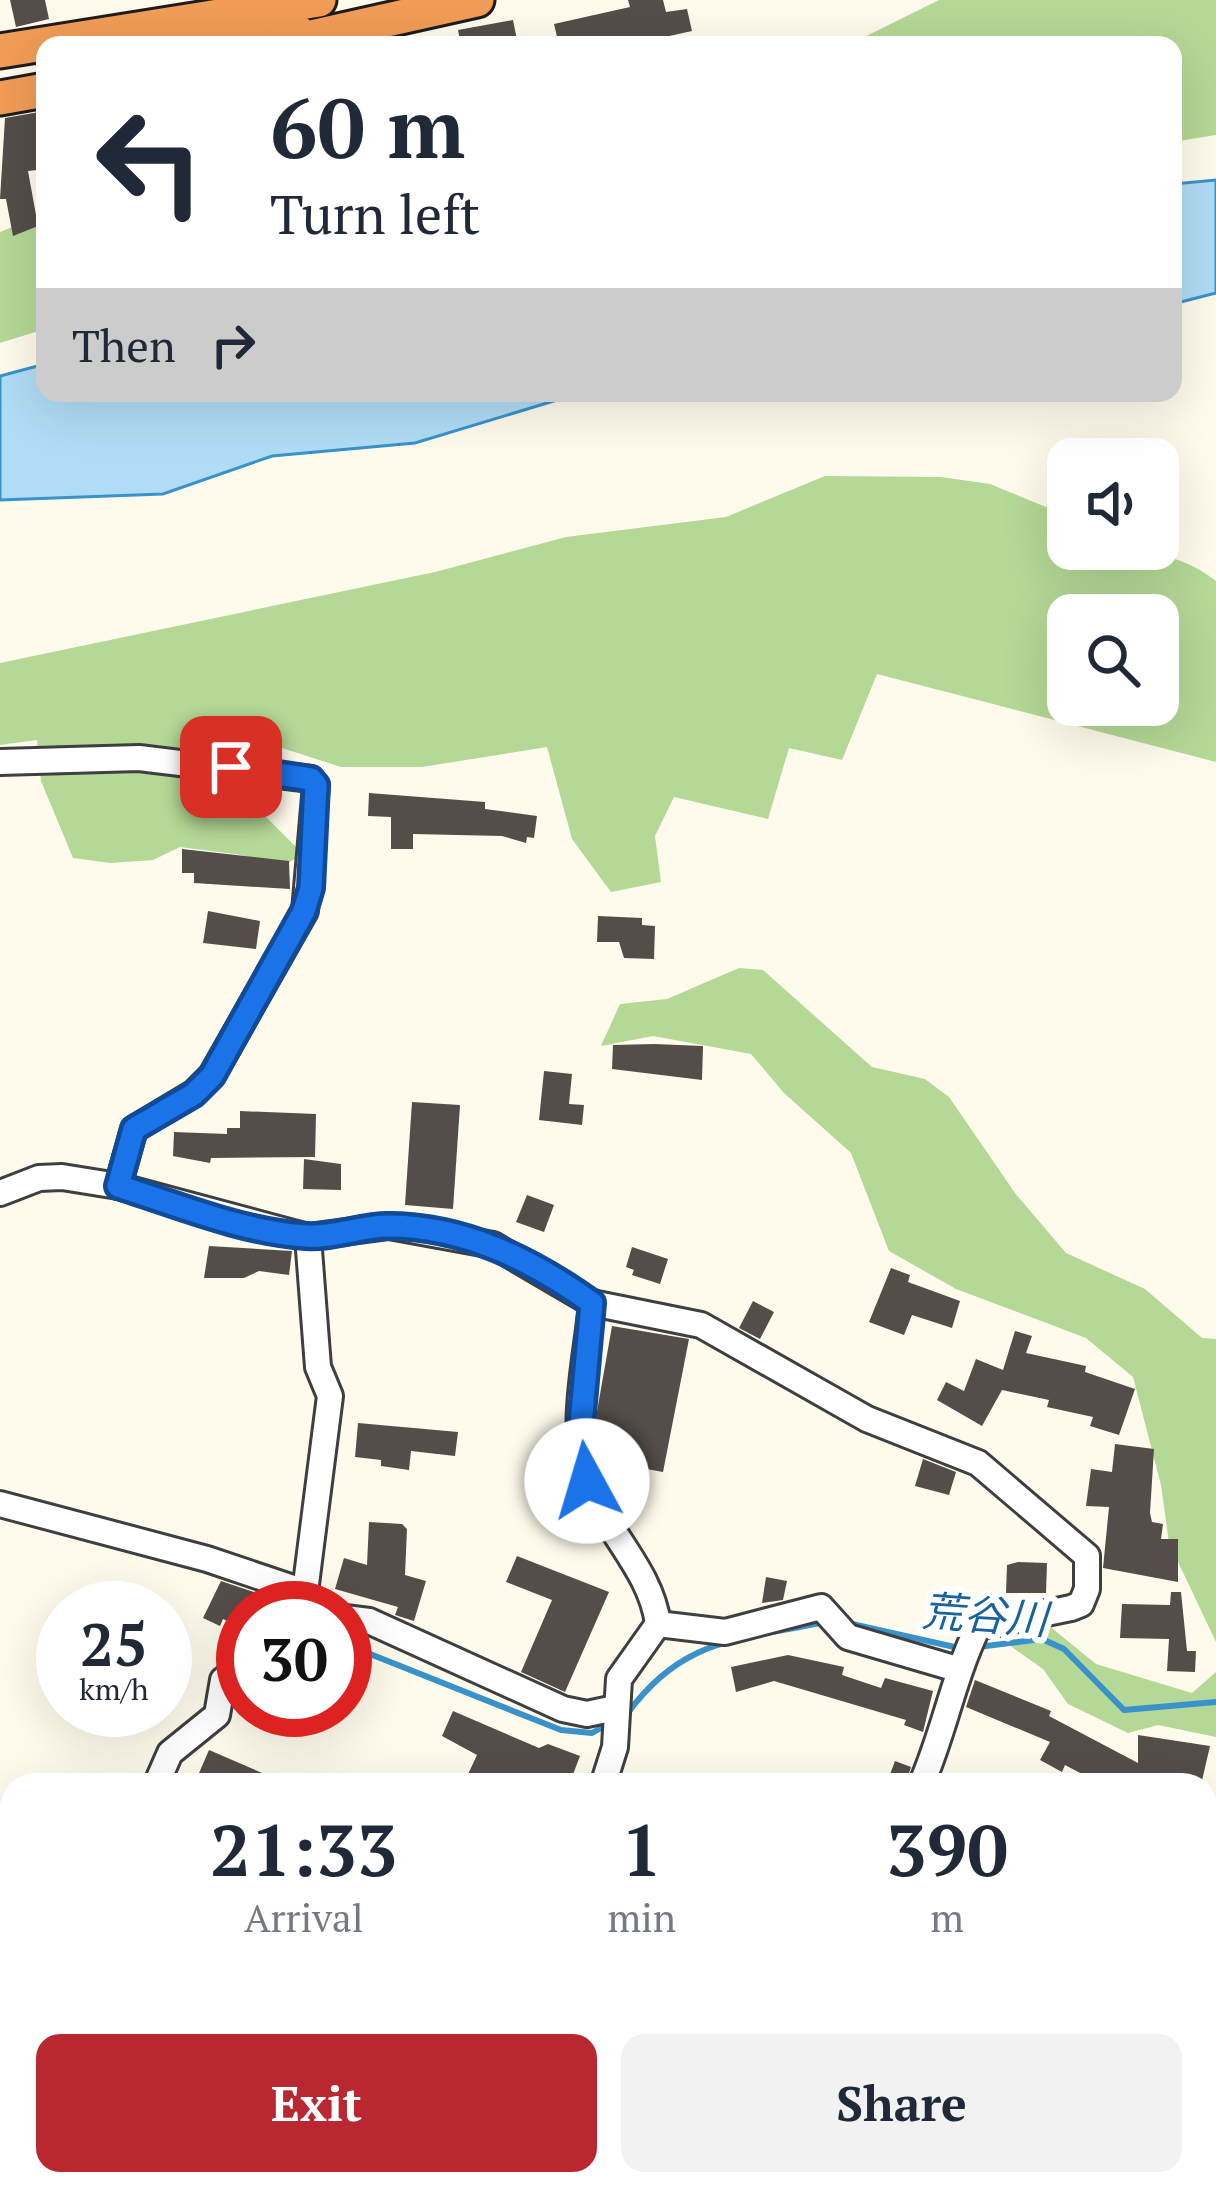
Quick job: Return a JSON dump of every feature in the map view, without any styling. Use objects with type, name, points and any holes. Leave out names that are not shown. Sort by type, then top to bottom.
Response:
[{"type":"highway","points":[[117,36],[327,9],[470,1]]},
{"type":"highway","points":[[172,36],[327,9]]},
{"type":"highway","points":[[232,36],[327,9]]},
{"type":"highway","points":[[288,36],[327,9]]},
{"type":"highway","points":[[0,51],[36,46]]},
{"type":"highway","points":[[0,72],[36,66]]},
{"type":"highway","points":[[0,98],[36,92]]},
{"type":"street","points":[[0,762],[139,758],[311,779],[316,785],[311,888],[304,911],[212,1076],[194,1094],[134,1129],[118,1186]]},
{"type":"street","points":[[0,1192],[62,1177],[118,1186],[227,1220],[308,1237],[389,1226],[472,1238],[546,1273],[592,1303],[701,1325],[866,1419],[979,1463],[1087,1556],[1087,1588],[1081,1604],[978,1627],[957,1669],[937,1749],[926,1773]]},
{"type":"street","points":[[308,1237],[318,1367],[330,1396],[313,1581]]},
{"type":"street","points":[[592,1303],[580,1435],[587,1481],[623,1551],[654,1592],[658,1624],[620,1679],[615,1747],[606,1773]]},
{"type":"street","points":[[0,1504],[207,1559],[263,1581]]},
{"type":"street","points":[[658,1624],[725,1632],[821,1607],[848,1637],[957,1669]]},
{"type":"street","points":[[372,1622],[563,1708],[587,1714],[615,1708]]},
{"type":"street","points":[[161,1773],[170,1753],[216,1716]]},
{"type":"green space","points":[[939,0],[1216,0],[1216,135],[1182,141],[1182,36],[866,36]]},
{"type":"green space","points":[[36,218],[36,332],[0,343],[0,232]]},
{"type":"green space","points":[[825,476],[941,477],[990,484],[1047,507],[1047,570],[1179,570],[1179,560],[1216,581],[1216,762],[1077,726],[1179,726],[1179,594],[1047,594],[1047,718],[877,674],[842,760],[789,748],[768,819],[674,797],[655,836],[661,882],[611,892],[572,839],[547,747],[422,767],[341,767],[248,737],[248,760],[282,796],[260,811],[303,854],[278,869],[242,855],[180,847],[153,860],[110,863],[73,858],[41,781],[37,740],[0,745],[0,663],[435,572],[566,537],[726,517]]},
{"type":"green space","points":[[739,968],[763,970],[872,1067],[925,1079],[949,1097],[1015,1193],[1066,1253],[1145,1289],[1202,1338],[1216,1339],[1216,1642],[1169,1543],[1161,1485],[1133,1377],[1086,1338],[956,1289],[889,1251],[851,1153],[784,1093],[751,1054],[653,1036],[601,1046],[620,1004],[667,999]]},
{"type":"green space","points":[[1048,1625],[1096,1664],[1192,1693],[1216,1672],[1216,1737],[1158,1725],[1128,1733],[1068,1704],[1043,1669],[1009,1645]]},
{"type":"water","points":[[1216,180],[1216,293],[1182,302],[1182,183]]},
{"type":"water","points":[[36,366],[36,402],[550,402],[415,443],[272,456],[163,494],[0,500],[0,376]]},
{"type":"building","points":[[10,0],[45,0],[49,19],[16,27]]},
{"type":"building","points":[[628,0],[663,0],[666,12],[687,9],[692,31],[669,36],[557,36],[554,24],[630,7]]},
{"type":"building","points":[[513,20],[516,36],[459,36],[458,30]]},
{"type":"building","points":[[36,113],[36,170],[28,171],[36,227],[13,236],[6,199],[0,199],[5,118]]},
{"type":"building","points":[[369,793],[485,802],[485,809],[537,816],[534,838],[527,837],[526,843],[502,836],[413,834],[413,849],[391,849],[391,817],[368,816]]},
{"type":"building","points":[[182,849],[289,861],[290,889],[194,883],[194,873],[182,873]]},
{"type":"building","points":[[208,911],[260,921],[256,949],[203,943]]},
{"type":"building","points":[[598,916],[642,918],[642,925],[655,926],[654,959],[624,958],[619,942],[597,942]]},
{"type":"building","points":[[613,1045],[703,1046],[702,1080],[612,1069]]},
{"type":"building","points":[[544,1071],[572,1074],[569,1104],[584,1105],[582,1125],[539,1120]]},
{"type":"building","points":[[412,1102],[460,1105],[453,1209],[405,1205]]},
{"type":"building","points":[[240,1111],[316,1114],[315,1157],[211,1158],[210,1163],[173,1156],[174,1132],[227,1134],[227,1128],[240,1128]]},
{"type":"building","points":[[304,1159],[341,1164],[341,1190],[303,1189]]},
{"type":"building","points":[[527,1195],[554,1205],[544,1232],[516,1222]]},
{"type":"building","points":[[209,1246],[292,1251],[289,1275],[259,1271],[244,1278],[204,1278]]},
{"type":"building","points":[[632,1247],[668,1259],[660,1284],[632,1275],[634,1270],[626,1267]]},
{"type":"building","points":[[891,1268],[910,1275],[908,1282],[960,1301],[952,1328],[912,1315],[904,1335],[869,1322]]},
{"type":"building","points":[[753,1301],[774,1312],[760,1339],[739,1328]]},
{"type":"building","points":[[612,1326],[689,1339],[663,1472],[603,1461],[609,1431],[596,1429],[596,1417]]},
{"type":"building","points":[[1015,1331],[1032,1336],[1026,1353],[1086,1366],[1085,1372],[1135,1389],[1119,1435],[1090,1426],[1093,1417],[1047,1407],[1049,1400],[1002,1390],[982,1426],[937,1400],[946,1382],[964,1391],[976,1359],[1003,1370]]},
{"type":"building","points":[[358,1423],[458,1432],[455,1456],[411,1451],[409,1470],[381,1466],[381,1460],[355,1457]]},
{"type":"building","points":[[1115,1444],[1154,1449],[1150,1513],[1152,1522],[1163,1524],[1161,1539],[1178,1539],[1178,1582],[1103,1568],[1109,1507],[1086,1506],[1091,1469],[1112,1472]]},
{"type":"building","points":[[923,1459],[956,1472],[949,1495],[915,1486]]},
{"type":"building","points":[[369,1522],[402,1524],[407,1529],[405,1575],[426,1581],[414,1621],[395,1615],[398,1607],[372,1600],[372,1581],[337,1581],[344,1558],[367,1565]]},
{"type":"building","points":[[517,1556],[609,1592],[565,1692],[521,1672],[552,1600],[506,1582]]},
{"type":"building","points":[[1047,1563],[1046,1593],[1006,1593],[1007,1565]]},
{"type":"building","points":[[766,1577],[787,1581],[783,1600],[762,1603]]},
{"type":"building","points":[[216,1591],[216,1624],[203,1618]]},
{"type":"building","points":[[1171,1592],[1181,1592],[1187,1651],[1196,1651],[1195,1672],[1167,1671],[1169,1639],[1120,1638],[1122,1604],[1170,1605]]},
{"type":"building","points":[[788,1655],[844,1667],[842,1675],[881,1688],[885,1678],[933,1691],[923,1732],[904,1725],[906,1720],[774,1681],[736,1692],[731,1667]]},
{"type":"building","points":[[975,1680],[1051,1711],[1049,1716],[1138,1763],[1138,1735],[1210,1746],[1204,1773],[1080,1773],[1065,1765],[1062,1772],[1040,1760],[1050,1742],[966,1707]]},
{"type":"building","points":[[453,1711],[539,1748],[548,1744],[580,1756],[574,1773],[469,1773],[477,1755],[442,1736]]},
{"type":"building","points":[[209,1750],[262,1773],[199,1773]]},
{"type":"building","points":[[895,1761],[911,1767],[909,1773],[890,1773]]},
{"type":"waterway","name":"荒谷川","points":[[627,1714],[648,1689],[691,1656],[738,1639],[824,1622]]},
{"type":"waterway","name":"荒谷川","points":[[843,1622],[959,1648]]},
{"type":"waterway","name":"荒谷川","points":[[978,1647],[1042,1639],[1064,1649],[1124,1710],[1216,1702]]},
{"type":"waterway","name":"荒谷川","points":[[372,1655],[561,1730],[592,1733],[610,1723]]},
{"type":"route","points":[[231,767],[311,779],[316,785],[311,888],[304,911],[212,1076],[194,1094],[134,1129],[118,1186],[227,1220],[308,1237],[389,1226],[472,1238],[563,1282],[592,1303],[580,1435],[587,1481]]}]
